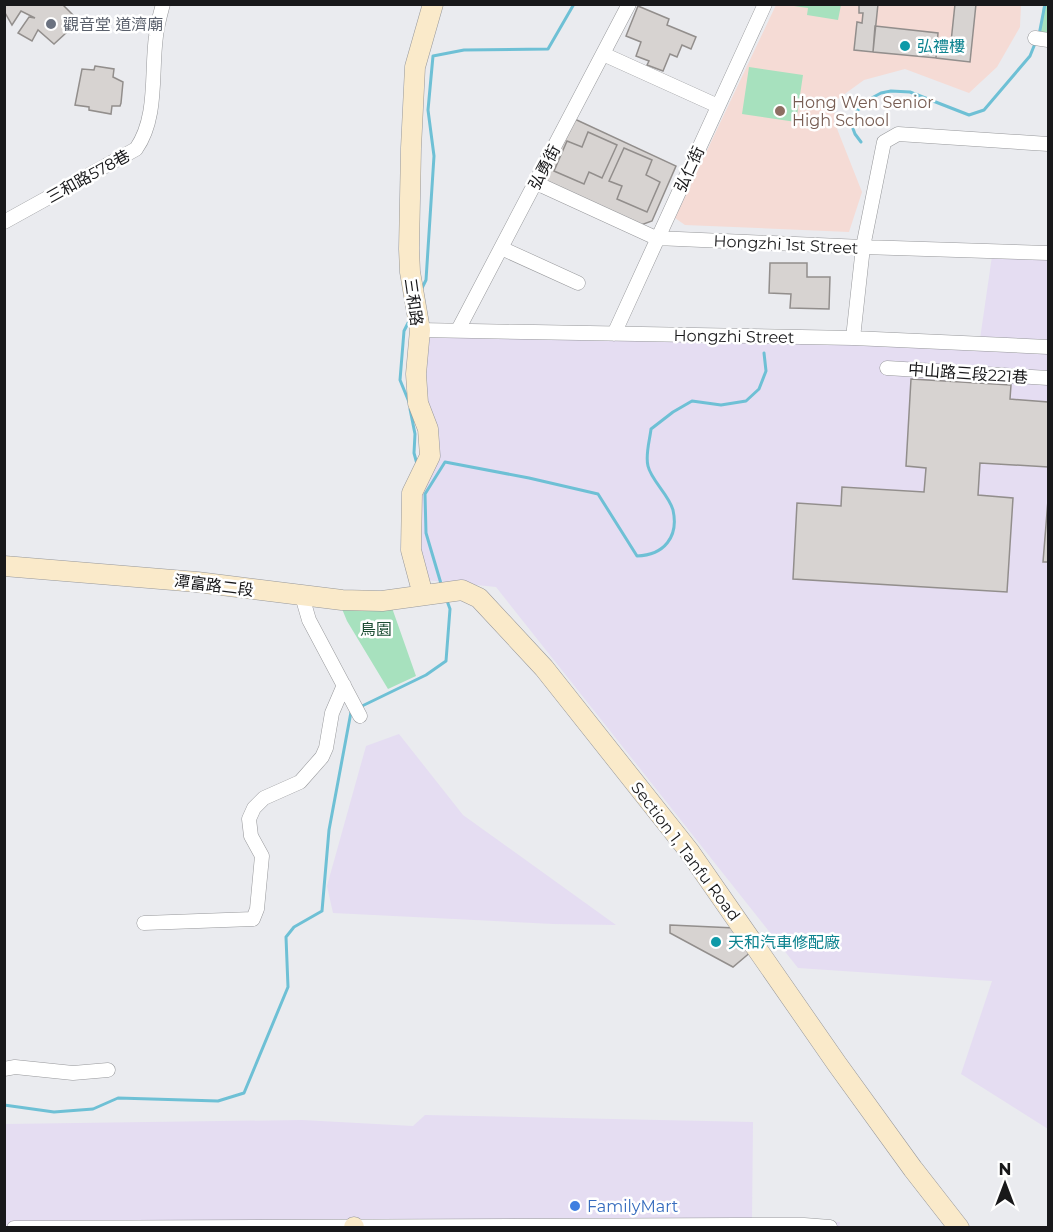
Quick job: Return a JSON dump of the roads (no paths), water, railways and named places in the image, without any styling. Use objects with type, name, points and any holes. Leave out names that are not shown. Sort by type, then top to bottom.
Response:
[{"type":"street","name":"三和路578巷","points":[[4,222],[136,149],[149,123],[156,35],[163,4]]},
{"type":"street","name":"三和路","points":[[433,4],[415,67],[409,249],[410,272],[420,330],[416,353],[417,394],[428,429],[430,456],[412,493],[411,550],[436,593]]},
{"type":"street","name":"弘勇街","points":[[458,330],[629,4]]},
{"type":"street","name":"弘仁街","points":[[614,334],[765,4]]},
{"type":"street","points":[[603,54],[718,106]]},
{"type":"street","points":[[853,338],[863,248],[884,141],[898,134],[1048,144]]},
{"type":"street","name":"Hongzhi 1st Street","points":[[536,183],[656,238],[863,248],[1048,253]]},
{"type":"street","points":[[501,248],[578,283]]},
{"type":"street","name":"Hongzhi Street","points":[[420,330],[853,338],[1048,347]]},
{"type":"street","name":"中山路三段221巷","points":[[887,368],[1048,378]]},
{"type":"street","name":"潭富路二段","points":[[4,566],[197,582],[302,596],[382,601],[436,593]]},
{"type":"street","name":"Section 1, Tanfu Road","points":[[436,593],[462,590],[471,593],[490,608],[544,669],[689,850],[812,1029],[913,1169],[959,1227]]},
{"type":"street","points":[[302,596],[309,620],[360,715]]},
{"type":"street","points":[[144,923],[253,919],[257,909],[262,856],[251,836],[249,819],[254,808],[264,798],[300,782],[322,757],[326,748],[332,713],[346,690]]},
{"type":"street","points":[[4,1069],[15,1067],[73,1073],[108,1070]]},
{"type":"street","points":[[14,1227],[407,1225],[804,1225],[830,1227]]},
{"type":"waterway","points":[[421,290],[426,280],[434,156],[428,110],[433,56],[464,50],[548,49],[574,4]]},
{"type":"waterway","points":[[1039,35],[1045,4]]},
{"type":"waterway","points":[[861,142],[852,126],[855,113],[868,100],[881,93],[910,92],[969,115],[984,110],[1030,56],[1036,41]]},
{"type":"waterway","points":[[409,402],[400,380],[404,331],[410,319]]},
{"type":"waterway","points":[[442,587],[426,533],[425,494],[445,462],[598,494],[637,556],[647,555],[662,548],[674,528],[671,504],[653,477],[647,462],[651,429],[692,401],[721,405],[746,401],[759,389],[766,371],[764,353]]},
{"type":"waterway","points":[[410,409],[415,434],[414,453],[417,464]]},
{"type":"waterway","points":[[360,707],[426,675],[446,661],[450,609],[446,598]]},
{"type":"waterway","points":[[4,1105],[54,1112],[93,1109],[118,1098],[218,1101],[244,1093],[288,987],[286,937],[294,927],[322,911],[329,830],[351,712]]},
{"type":"place","name":"觀音堂 道濟廟","points":[[51,24]]},
{"type":"place","name":"弘禮樓","points":[[905,46]]},
{"type":"place","name":"Hong Wen Senior High School","points":[[780,111]]},
{"type":"place","name":"天和汽車修配廠","points":[[716,942]]},
{"type":"place","name":"FamilyMart","points":[[575,1206]]},
{"type":"park label","name":"鳥園","points":[[376,629]]}]
